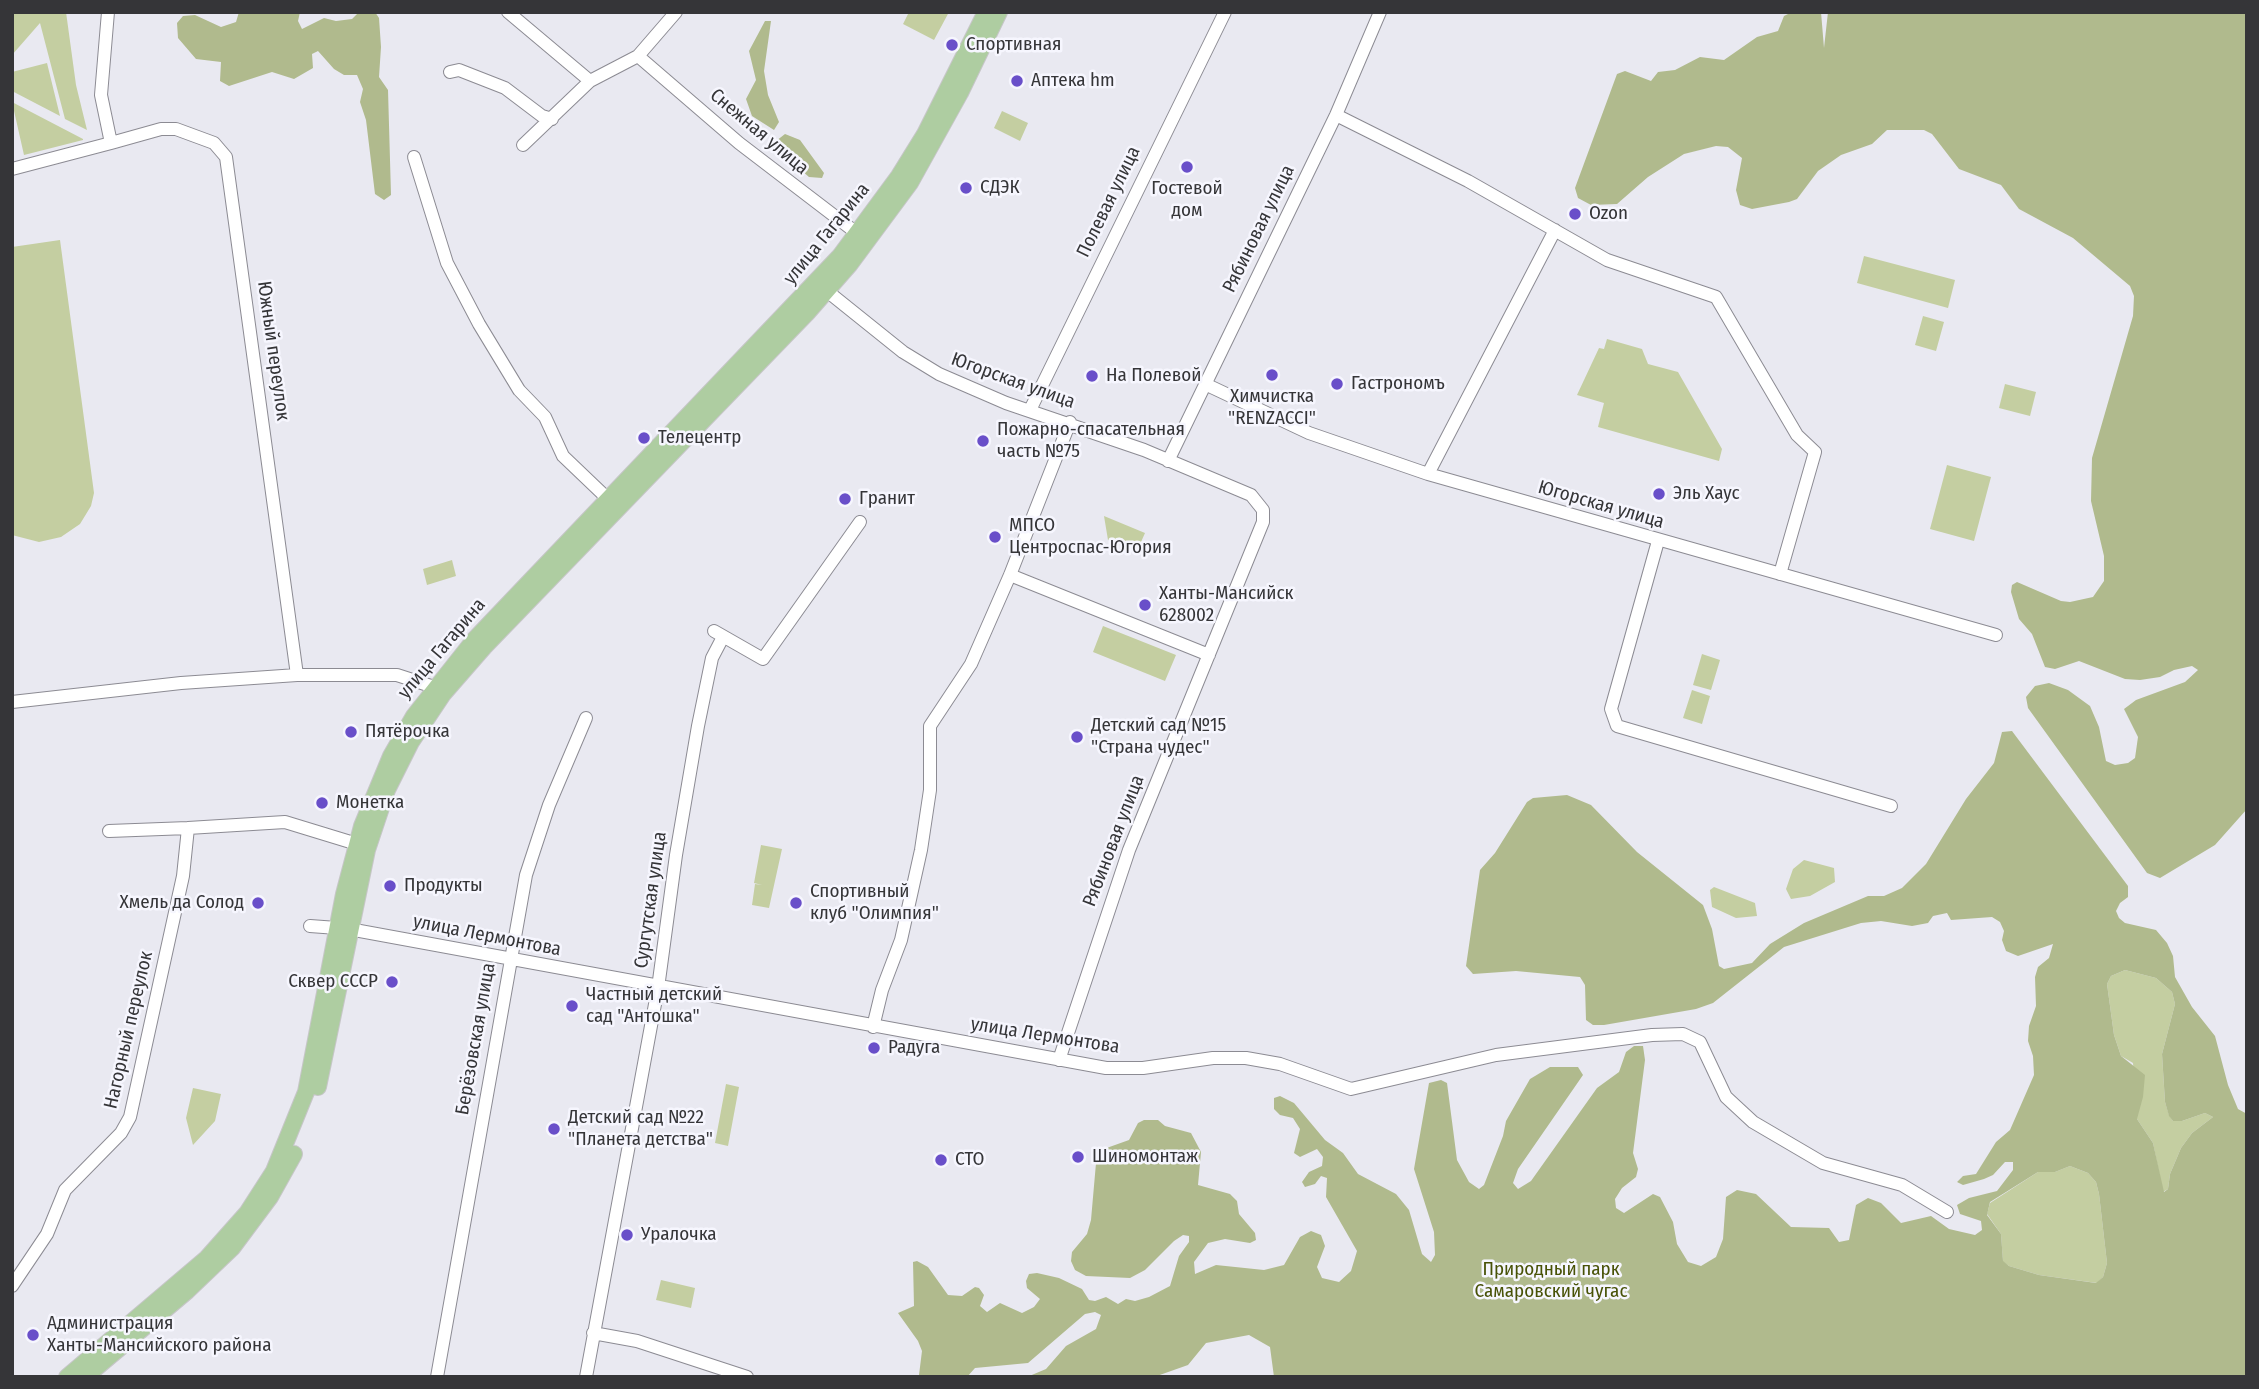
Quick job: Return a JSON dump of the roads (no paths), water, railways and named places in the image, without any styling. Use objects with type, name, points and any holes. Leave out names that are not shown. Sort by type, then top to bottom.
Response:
[{"type":"main road","name":"улица Гагарина","points":[[85,1377],[215,1266],[257,1218],[283,1177],[300,1139],[319,1083],[357,844],[391,756],[439,691],[506,615],[822,287],[863,238],[922,163],[995,13]]},
{"type":"main road","name":"улица Гагарина","points":[[67,1377],[207,1258],[247,1213],[274,1171],[306,1092],[343,928],[387,790],[439,691]]},
{"type":"street","points":[[108,12],[101,95],[111,143]]},
{"type":"street","points":[[508,12],[590,81]]},
{"type":"street","points":[[523,145],[590,81],[638,56],[676,12]]},
{"type":"street","name":"Полевая улица","points":[[1030,410],[1224,12]]},
{"type":"street","name":"Рябиновая улица","points":[[1168,461],[1336,114],[1380,12]]},
{"type":"street","name":"Снежная улица","points":[[638,56],[739,143],[863,238]]},
{"type":"street","points":[[450,72],[465,72],[478,80],[505,88],[542,116],[552,119]]},
{"type":"street","points":[[1336,114],[1447,170],[1607,260],[1710,292],[1722,303],[1797,435],[1815,452],[1780,574]]},
{"type":"street","name":"Южный переулок","points":[[12,169],[161,129],[176,129],[214,143],[226,157],[297,675]]},
{"type":"street","points":[[415,157],[443,254],[479,324],[519,390],[545,417],[563,456],[612,504]]},
{"type":"street","points":[[1428,474],[1555,230]]},
{"type":"street","name":"Югорская улица","points":[[822,287],[919,364],[948,379],[1070,422],[1251,495],[1261,505],[1263,522]]},
{"type":"street","name":"Югорская улица","points":[[1205,384],[1308,433],[1428,474],[1996,635]]},
{"type":"street","points":[[873,1027],[880,997],[901,940],[921,850],[930,776],[930,726],[967,674],[1010,575],[1070,422]]},
{"type":"street","name":"Сургутская улица","points":[[586,1377],[659,988],[676,855],[698,726],[718,634],[763,659],[860,522]]},
{"type":"street","name":"Рябиновая улица","points":[[1059,1060],[1129,850],[1263,522]]},
{"type":"street","points":[[1658,541],[1611,709],[1617,726],[1891,806]]},
{"type":"street","points":[[1010,575],[1209,655]]},
{"type":"street","points":[[12,702],[160,685],[297,675],[397,675],[439,691]]},
{"type":"street","name":"Берёзовская улица","points":[[438,1377],[510,960],[531,854],[586,718]]},
{"type":"street","points":[[109,831],[285,822],[357,844]]},
{"type":"street","name":"Нагорный переулок","points":[[12,1286],[47,1234],[65,1190],[121,1133],[130,1117],[183,876],[188,828]]},
{"type":"street","name":"улица Лермонтова","points":[[310,926],[343,928],[1059,1060],[1119,1069],[1213,1058],[1247,1058],[1280,1064],[1343,1087],[1357,1089],[1496,1055],[1652,1035],[1683,1034],[1700,1042],[1726,1097],[1753,1122],[1823,1163],[1902,1185],[1947,1212]]},
{"type":"street","points":[[593,1333],[637,1340],[747,1377]]},
{"type":"place","name":"Спортивная","points":[[952,45]]},
{"type":"place","name":"Аптека hm","points":[[1017,81]]},
{"type":"place","name":"Гостевой дом","points":[[1187,167]]},
{"type":"place","name":"СДЭК","points":[[966,188]]},
{"type":"place","name":"Ozon","points":[[1575,214]]},
{"type":"place","name":"Химчистка \"RENZACCI\"","points":[[1272,375]]},
{"type":"place","name":"На Полевой","points":[[1092,376]]},
{"type":"place","name":"Гастрономъ","points":[[1337,384]]},
{"type":"place","name":"Телецентр","points":[[644,438]]},
{"type":"place","name":"Пожарно-спасательная часть №75","points":[[983,441]]},
{"type":"place","name":"Эль Хаус","points":[[1659,494]]},
{"type":"place","name":"Гранит","points":[[845,499]]},
{"type":"place","name":"МПСО Центроспас-Югория","points":[[995,537]]},
{"type":"place","name":"Ханты-Мансийск 628002","points":[[1145,605]]},
{"type":"place","name":"Пятёрочка","points":[[351,732]]},
{"type":"place","name":"Детский сад №15 \"Страна чудес\"","points":[[1077,737]]},
{"type":"place","name":"Монетка","points":[[322,803]]},
{"type":"place","name":"Продукты","points":[[390,886]]},
{"type":"place","name":"Хмель да Солод","points":[[258,903]]},
{"type":"place","name":"Спортивный клуб \"Олимпия\"","points":[[796,903]]},
{"type":"place","name":"Сквер СССР","points":[[392,982]]},
{"type":"place","name":"Частный детский сад \"Антошка\"","points":[[572,1006]]},
{"type":"place","name":"Радуга","points":[[874,1048]]},
{"type":"place","name":"Детский сад №22 \"Планета детства\"","points":[[554,1129]]},
{"type":"place","name":"Шиномонтаж","points":[[1078,1157]]},
{"type":"place","name":"СТО","points":[[941,1160]]},
{"type":"place","name":"Уралочка","points":[[627,1235]]},
{"type":"place","name":"Администрация Ханты-Мансийского района","points":[[33,1335]]},
{"type":"park label","name":"Природный парк Самаровский чугас","points":[[1551,1281]]}]
